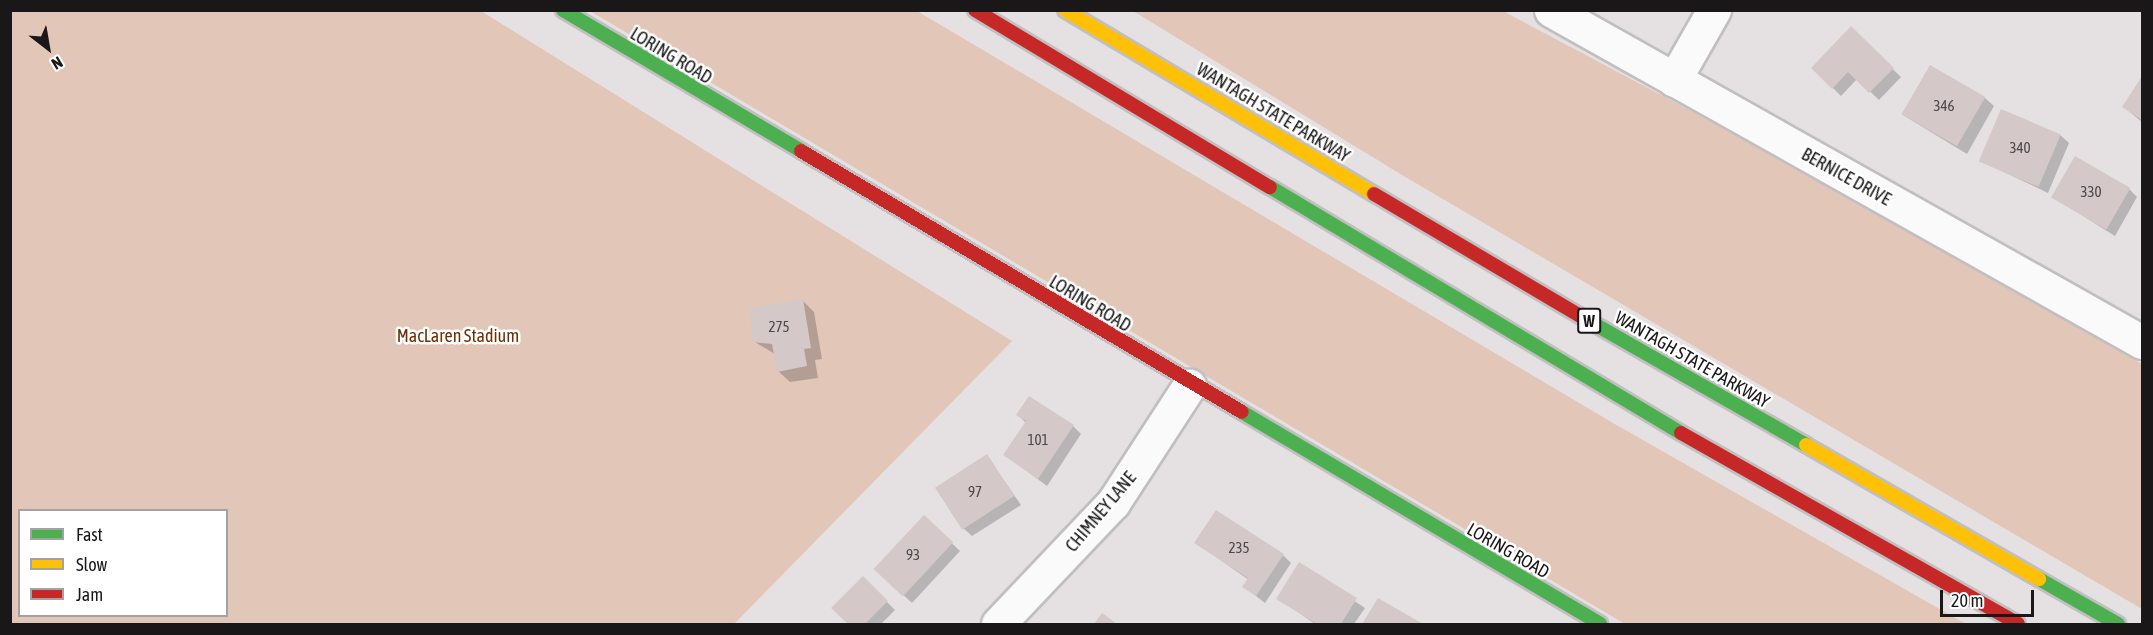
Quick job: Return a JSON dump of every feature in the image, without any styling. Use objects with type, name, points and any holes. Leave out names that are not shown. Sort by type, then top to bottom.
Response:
[{"type":"main road","name":"LORING ROAD","points":[[564,10],[1189,386],[1600,624]]},
{"type":"main road","points":[[975,10],[1685,436],[2018,624]]},
{"type":"main road","name":"WANTAGH STATE PARKWAY","points":[[1065,10],[1541,294],[2118,624]]},
{"type":"street","name":"BERNICE DRIVE","points":[[1551,10],[1674,80],[2138,330]]},
{"type":"street","points":[[1674,80],[1714,10]]},
{"type":"street","name":"CHIMNEY LANE","points":[[998,624],[1113,503],[1189,386]]},
{"type":"green space","name":"MacLaren Stadium","points":[[10,11],[481,11],[1012,341],[734,624],[11,624]]},
{"type":"green space","points":[[590,11],[917,11],[1613,423],[1966,624],[1625,624]]},
{"type":"green space","points":[[1133,11],[1503,11],[1859,200],[2142,364],[2142,609],[1407,178]]},
{"type":"building","points":[[1851,26],[1894,68],[1869,93],[1848,72],[1832,89],[1811,68]]},
{"type":"building","points":[[1930,65],[1985,97],[1957,146],[1902,114]]},
{"type":"building","points":[[2142,76],[2142,120],[2122,107]]},
{"type":"building","points":[[2001,109],[2061,134],[2039,187],[1979,161]]},
{"type":"building","points":[[2075,156],[2130,188],[2106,230],[2051,198]]},
{"type":"building","points":[[803,299],[811,348],[804,349],[807,366],[777,372],[772,344],[753,342],[750,308]]},
{"type":"building","points":[[1029,396],[1074,425],[1038,479],[1003,455],[1026,421],[1016,415]]},
{"type":"building","points":[[987,454],[1014,496],[962,530],[935,488]]},
{"type":"building","points":[[1216,510],[1284,554],[1256,596],[1242,587],[1248,578],[1194,543]]},
{"type":"building","points":[[924,515],[953,542],[903,596],[874,569]]},
{"type":"building","points":[[1299,562],[1357,598],[1341,624],[1317,624],[1276,599]]},
{"type":"building","points":[[863,576],[888,601],[865,624],[848,624],[831,608]]},
{"type":"building","points":[[1378,598],[1423,624],[1362,624]]},
{"type":"building","points":[[1102,613],[1117,624],[1094,624]]},
{"type":"traffic: fast","points":[[563,10],[801,151]]},
{"type":"traffic: fast","points":[[1270,187],[1681,433]]},
{"type":"traffic: fast","points":[[1582,317],[1806,445]]},
{"type":"traffic: fast","points":[[1242,412],[1600,624]]},
{"type":"traffic: fast","points":[[2039,579],[2118,624]]},
{"type":"traffic: slow","points":[[1065,10],[1374,194]]},
{"type":"traffic: slow","points":[[1806,445],[2039,579]]},
{"type":"traffic: jam","points":[[975,10],[1270,187]]},
{"type":"traffic: jam","points":[[801,151],[1242,412]]},
{"type":"traffic: jam","points":[[1374,194],[1582,317]]},
{"type":"traffic: jam","points":[[1681,433],[2018,624]]}]
